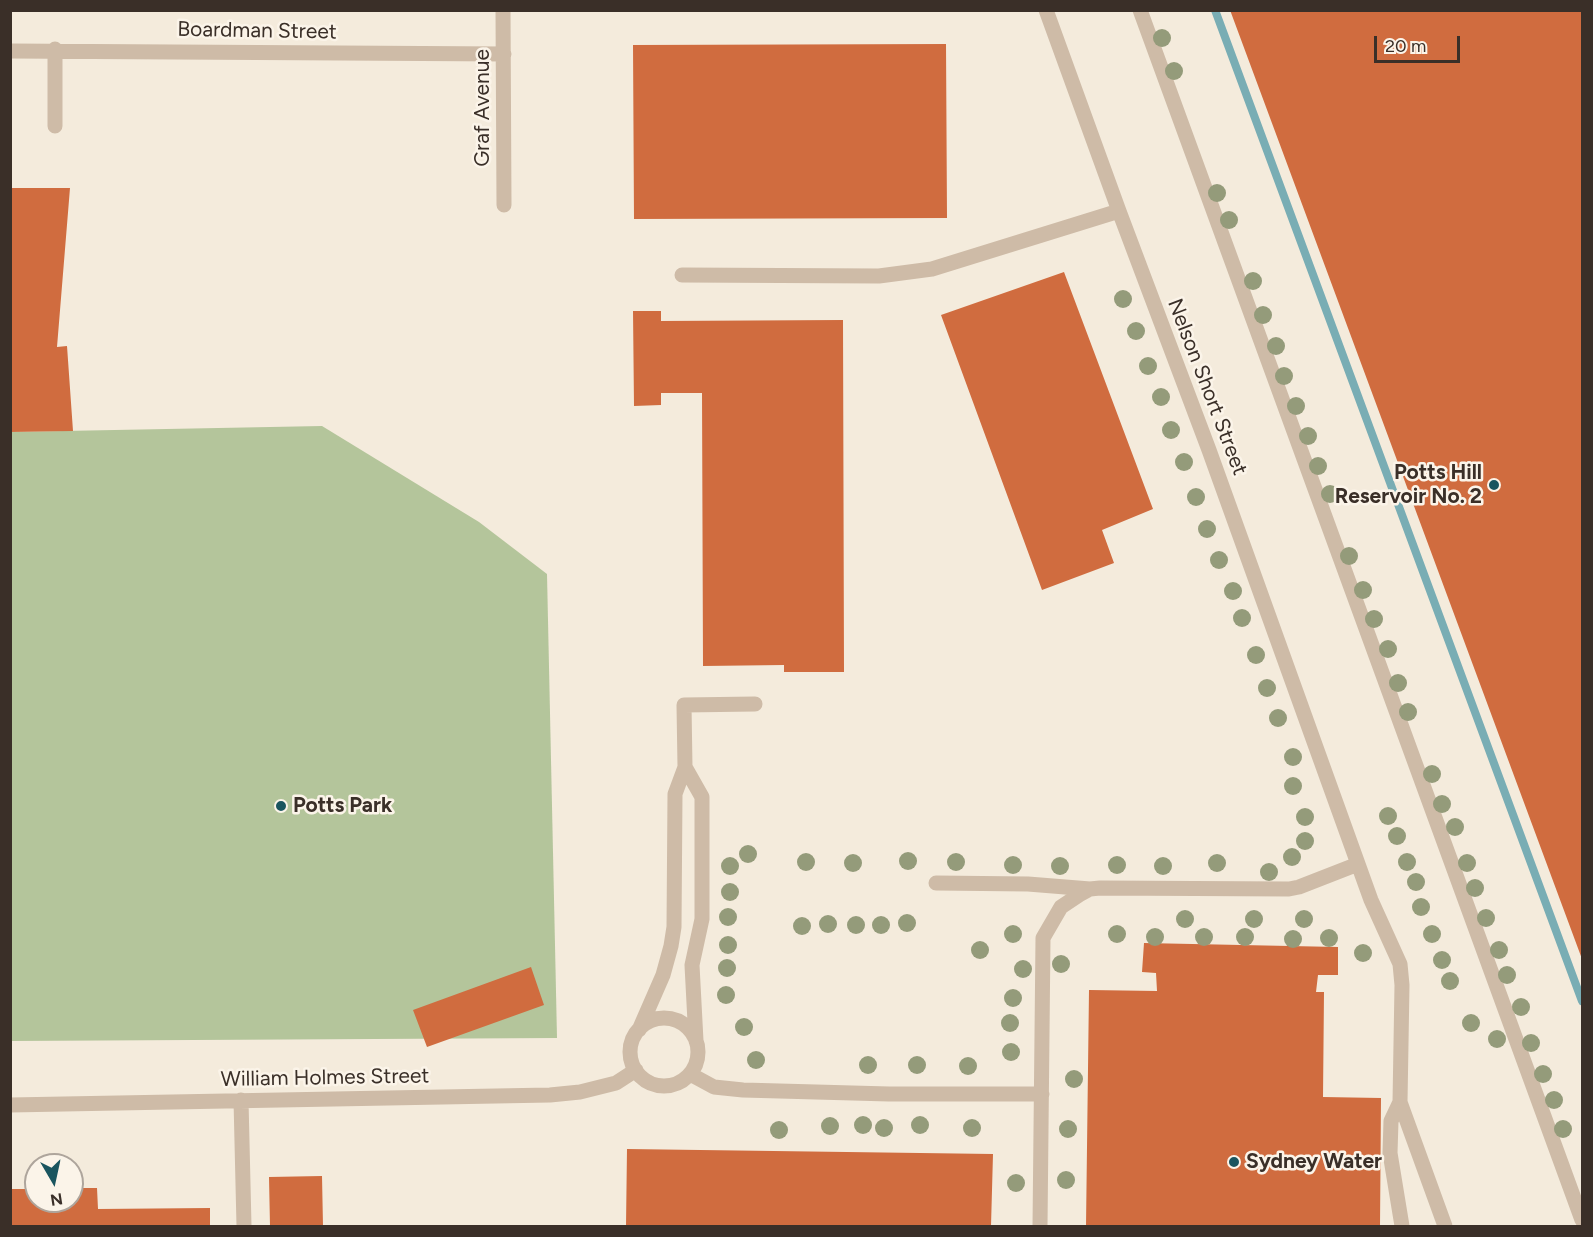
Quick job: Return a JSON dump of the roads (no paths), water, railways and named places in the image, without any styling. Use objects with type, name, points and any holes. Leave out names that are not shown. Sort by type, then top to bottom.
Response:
[{"type":"street","name":"Graf Avenue","points":[[503,10],[504,206]]},
{"type":"street","name":"Nelson Short Street","points":[[1046,10],[1209,450],[1371,900],[1400,964],[1402,985],[1400,1102]]},
{"type":"street","points":[[1140,10],[1582,1220]]},
{"type":"street","points":[[55,50],[55,126]]},
{"type":"street","name":"Boardman Street","points":[[10,51],[504,54]]},
{"type":"street","points":[[682,275],[879,276],[932,269],[1119,211]]},
{"type":"street","points":[[639,1030],[647,1023],[662,1018],[674,1020],[691,1030],[699,1053],[690,1074],[681,1082],[663,1086],[652,1083],[636,1070],[630,1052],[632,1041],[663,975],[674,927],[675,794],[685,767],[684,705],[755,704]]},
{"type":"street","points":[[685,767],[702,797],[702,919],[692,965],[696,1041]]},
{"type":"street","points":[[936,883],[1028,884],[1090,890],[1289,889],[1358,864]]},
{"type":"street","points":[[1040,1227],[1043,938],[1061,907],[1090,890]]},
{"type":"street","name":"William Holmes Street","points":[[10,1104],[550,1095],[580,1092],[615,1083],[636,1070]]},
{"type":"street","points":[[690,1074],[714,1086],[743,1090],[889,1094],[1042,1094]]},
{"type":"street","points":[[241,1100],[244,1227]]},
{"type":"street","points":[[1400,1102],[1391,1121],[1390,1153],[1402,1227]]},
{"type":"street","points":[[1400,1102],[1445,1227]]},
{"type":"waterway","points":[[1215,10],[1582,1001]]},
{"type":"place","name":"Potts Hill Reservoir No. 2","points":[[1494,485]]},
{"type":"place","name":"Potts Park","points":[[281,806]]},
{"type":"place","name":"Sydney Water","points":[[1234,1162]]}]
